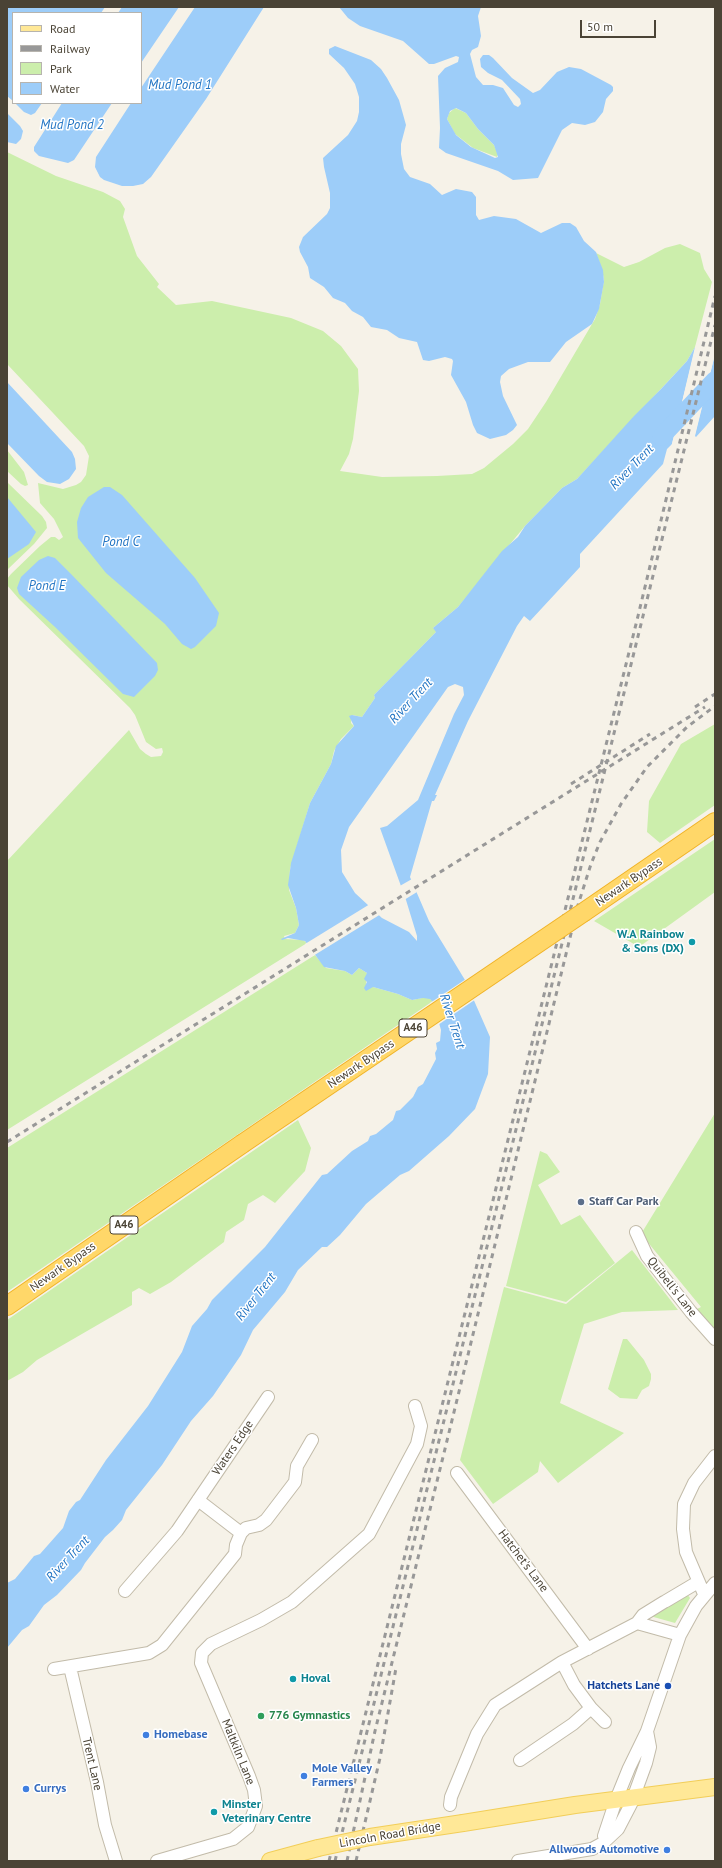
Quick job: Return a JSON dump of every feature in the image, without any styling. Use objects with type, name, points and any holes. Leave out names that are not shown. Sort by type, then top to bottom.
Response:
[{"type":"highway","name":"Newark Bypass","points":[[7,1306],[715,822]]},
{"type":"main road","name":"Lincoln Road Bridge","points":[[270,1861],[318,1848],[370,1837],[616,1800],[633,1799],[715,1787]]},
{"type":"street","name":"Quibell's Lane","points":[[636,1232],[647,1256],[691,1312],[715,1339]]},
{"type":"street","name":"Waters Edge","points":[[125,1591],[177,1531],[268,1397]]},
{"type":"street","name":"Maltkiln Lane","points":[[157,1861],[233,1840],[248,1827],[256,1806],[251,1783],[201,1663],[202,1653],[211,1644],[261,1620],[292,1602],[369,1534],[417,1444],[421,1426],[415,1406]]},
{"type":"street","points":[[54,1669],[145,1652],[149,1653],[162,1645],[235,1554],[236,1545],[241,1533],[246,1528],[259,1525],[266,1520],[295,1482],[297,1466],[312,1440]]},
{"type":"street","points":[[704,1594],[686,1552],[683,1529],[684,1504],[694,1483],[715,1456]]},
{"type":"street","name":"Hatchet's Lane","points":[[457,1473],[588,1649]]},
{"type":"street","points":[[198,1500],[241,1533]]},
{"type":"street","points":[[450,1805],[451,1797],[476,1734],[494,1704],[562,1662],[637,1623],[643,1615],[698,1582]]},
{"type":"street","points":[[606,1840],[604,1836],[616,1800],[629,1768],[647,1731],[680,1635],[704,1594],[715,1583]]},
{"type":"street","points":[[637,1623],[680,1635]]},
{"type":"street","points":[[562,1662],[574,1686],[591,1708],[605,1722]]},
{"type":"street","name":"Trent Lane","points":[[70,1666],[97,1782],[105,1825],[116,1861]]},
{"type":"street","points":[[520,1760],[573,1724],[591,1708]]},
{"type":"street","points":[[518,1861],[582,1856],[606,1840],[618,1829],[633,1799],[646,1763],[650,1747],[647,1731]]},
{"type":"green space","points":[[455,108],[466,113],[478,129],[494,145],[498,154],[497,157],[473,148],[455,134],[447,119],[449,113]]},
{"type":"green space","points":[[7,152],[56,176],[103,192],[120,201],[125,209],[123,217],[137,256],[159,284],[157,287],[176,305],[212,301],[291,318],[323,331],[341,346],[358,369],[359,391],[353,439],[349,454],[340,471],[382,477],[472,474],[484,468],[513,444],[528,429],[546,402],[595,319],[600,304],[604,280],[602,269],[596,253],[624,267],[639,262],[665,248],[680,244],[700,253],[704,269],[712,282],[695,347],[687,361],[577,479],[562,488],[525,526],[458,607],[433,628],[437,631],[374,695],[375,698],[362,717],[352,715],[351,723],[354,726],[341,739],[334,751],[331,764],[310,803],[290,869],[289,890],[296,908],[299,925],[295,933],[284,936],[285,939],[303,940],[307,943],[7,1130],[7,861],[129,730],[140,749],[146,754],[151,757],[161,756],[163,752],[162,748],[156,749],[146,742],[135,715],[130,708],[19,599],[7,585],[7,579],[11,574],[40,546],[51,537],[55,537],[59,540],[63,537],[54,519],[40,503],[38,483],[63,489],[76,485],[81,482],[86,475],[89,456],[84,446],[7,364]]},
{"type":"green space","points":[[7,450],[24,472],[28,485],[25,486],[21,484],[7,471]]},
{"type":"green space","points":[[7,482],[42,516],[46,522],[47,528],[34,544],[7,570]]},
{"type":"green space","points":[[715,724],[715,805],[660,843],[647,832],[649,801],[681,744]]},
{"type":"green space","points":[[715,839],[715,892],[639,947],[594,921]]},
{"type":"green space","points":[[315,955],[326,968],[345,971],[352,975],[359,968],[367,973],[366,985],[398,994],[412,1000],[427,997],[433,1001],[7,1292],[7,1148]]},
{"type":"green space","points":[[715,1113],[715,1339],[691,1312],[701,1307],[641,1234]]},
{"type":"green space","points":[[298,1120],[311,1148],[305,1171],[275,1203],[263,1195],[248,1204],[244,1220],[226,1232],[224,1242],[171,1282],[150,1294],[139,1288],[132,1292],[132,1305],[37,1360],[23,1372],[7,1381],[7,1320]]},
{"type":"green space","points":[[540,1151],[547,1154],[560,1172],[538,1185],[561,1225],[580,1215],[615,1263],[566,1302],[506,1286]]},
{"type":"green space","points":[[632,1250],[678,1310],[622,1312],[584,1324],[560,1403],[624,1433],[558,1483],[540,1461],[538,1472],[493,1504],[460,1460],[504,1287],[566,1304]]},
{"type":"green space","points":[[623,1339],[627,1339],[644,1360],[651,1374],[649,1386],[642,1390],[637,1399],[620,1398],[608,1389]]},
{"type":"green space","points":[[687,1594],[690,1598],[675,1623],[650,1616]]},
{"type":"water","points":[[7,7],[105,7],[102,12],[12,12],[12,100],[7,96]]},
{"type":"water","points":[[122,7],[179,7],[142,62],[142,12],[119,12]]},
{"type":"water","name":"Mud Pond 1","points":[[195,7],[264,7],[206,99],[151,177],[143,184],[122,186],[104,180],[100,177],[95,167],[96,157],[130,104],[142,104],[142,86]]},
{"type":"water","points":[[339,7],[481,7],[478,16],[481,36],[478,47],[472,50],[470,54],[476,77],[483,85],[493,85],[503,88],[514,105],[518,107],[521,104],[520,99],[502,80],[488,73],[481,67],[480,59],[483,55],[489,55],[493,58],[512,78],[533,93],[540,90],[557,72],[569,67],[581,69],[611,85],[613,87],[613,91],[606,99],[603,112],[595,122],[585,125],[572,123],[562,130],[538,178],[513,180],[498,171],[446,153],[439,148],[440,128],[438,76],[445,68],[458,62],[459,57],[456,56],[434,64],[429,64],[403,41],[360,26],[348,18]],"holes":[[[456,108],[466,113],[478,129],[494,145],[498,157],[495,158],[471,147],[456,135],[447,119],[450,111]]]},
{"type":"water","points":[[335,46],[371,60],[381,69],[387,78],[399,100],[406,125],[401,144],[401,154],[404,169],[410,177],[430,184],[442,195],[456,189],[472,192],[476,197],[476,215],[479,220],[494,216],[516,219],[541,233],[562,223],[570,223],[576,227],[584,241],[596,252],[603,270],[604,282],[599,309],[592,324],[566,342],[550,362],[528,362],[509,369],[501,376],[500,382],[503,396],[517,425],[506,435],[490,439],[477,433],[466,402],[451,375],[452,359],[445,357],[429,361],[423,360],[417,342],[399,338],[387,330],[371,327],[363,317],[352,311],[345,303],[333,298],[324,287],[310,278],[308,267],[299,247],[303,237],[327,214],[330,208],[330,193],[323,158],[348,135],[357,121],[359,112],[359,97],[355,84],[344,68],[329,54],[329,49]]},
{"type":"water","points":[[16,104],[41,104],[35,113],[31,115],[24,112]]},
{"type":"water","name":"Mud Pond 2","points":[[61,104],[111,104],[74,160],[68,163],[39,156],[34,151],[34,147]]},
{"type":"water","points":[[7,113],[23,131],[21,139],[16,144],[7,142]]},
{"type":"water","points":[[695,347],[672,444],[667,449],[663,464],[580,554],[580,567],[530,621],[524,616],[517,626],[468,721],[435,795],[437,795],[434,801],[432,801],[410,877],[429,921],[465,980],[490,1037],[488,1074],[475,1109],[449,1136],[409,1171],[400,1175],[366,1204],[340,1235],[327,1247],[322,1247],[298,1270],[285,1292],[253,1330],[241,1355],[213,1396],[191,1421],[162,1465],[126,1510],[122,1520],[105,1537],[81,1570],[57,1595],[44,1605],[29,1626],[22,1630],[7,1648],[7,1583],[15,1579],[34,1556],[40,1554],[63,1528],[69,1511],[76,1502],[80,1500],[106,1460],[148,1406],[182,1352],[192,1326],[207,1309],[212,1300],[265,1247],[322,1175],[327,1174],[352,1151],[368,1141],[370,1136],[376,1134],[393,1120],[396,1111],[400,1110],[413,1097],[418,1087],[423,1084],[436,1059],[436,1043],[440,1041],[441,1030],[433,1002],[430,999],[423,998],[412,1000],[398,994],[373,987],[366,991],[364,988],[367,982],[364,979],[367,973],[359,968],[352,975],[345,971],[324,967],[305,941],[288,938],[281,939],[295,933],[299,925],[296,908],[288,885],[291,863],[310,803],[331,764],[336,746],[354,726],[349,716],[352,715],[362,717],[375,698],[374,695],[436,632],[433,628],[458,607],[502,551],[518,537],[525,526],[562,488],[577,479],[634,416],[687,361]],"holes":[[[455,684],[463,687],[464,695],[454,714],[418,800],[387,826],[380,828],[406,900],[417,936],[417,941],[409,932],[382,918],[355,893],[342,872],[341,850],[349,827],[448,687]]]},
{"type":"water","points":[[715,354],[715,416],[696,437],[695,436]]},
{"type":"water","points":[[7,382],[72,452],[75,459],[76,469],[69,479],[60,484],[47,482],[39,476],[7,443]]},
{"type":"water","name":"Pond C","points":[[104,487],[110,487],[122,495],[195,578],[219,613],[216,626],[195,647],[191,649],[182,644],[165,624],[106,573],[78,538],[77,522],[81,508],[88,497]]},
{"type":"water","points":[[7,497],[36,532],[29,544],[7,559]]},
{"type":"water","name":"Pond E","points":[[48,556],[55,558],[157,663],[158,670],[155,676],[134,697],[123,694],[19,594],[17,588],[21,577],[39,560]]},
{"type":"pier","points":[[696,345],[697,348],[674,444],[671,448]]},
{"type":"pier","points":[[715,352],[694,438],[693,436],[713,353]]},
{"type":"pier","points":[[412,879],[417,892],[404,900],[398,887]]},
{"type":"pier","points":[[370,904],[381,914],[313,956],[305,944]]},
{"type":"pier","points":[[466,979],[476,999],[438,1025],[430,1003]]},
{"type":"waterway","name":"River Trent","points":[[661,437],[715,380]]},
{"type":"railway","points":[[329,1861],[638,616],[715,296]]},
{"type":"railway","points":[[335,1861],[715,325]]},
{"type":"railway","points":[[695,707],[715,694]]},
{"type":"railway","points":[[347,1861],[375,1731],[578,905],[591,864],[600,842],[621,804],[647,767],[687,727],[715,706]]},
{"type":"railway","points":[[7,1142],[705,707]]},
{"type":"railway","points":[[571,784],[650,734]]},
{"type":"railway","points":[[356,1861],[380,1758],[396,1668]]},
{"type":"place","name":"W.A Rainbow & Sons (DX)","points":[[692,942]]},
{"type":"place","name":"Staff Car Park","points":[[581,1202]]},
{"type":"place","name":"Hoval","points":[[293,1679]]},
{"type":"place","name":"Hatchets Lane","points":[[668,1686]]},
{"type":"place","name":"776 Gymnastics","points":[[261,1716]]},
{"type":"place","name":"Homebase","points":[[146,1735]]},
{"type":"place","name":"Mole Valley Farmers","points":[[304,1776]]},
{"type":"place","name":"Currys","points":[[26,1789]]},
{"type":"place","name":"Minster Veterinary Centre","points":[[214,1812]]},
{"type":"place","name":"Allwoods Automotive","points":[[667,1850]]}]
